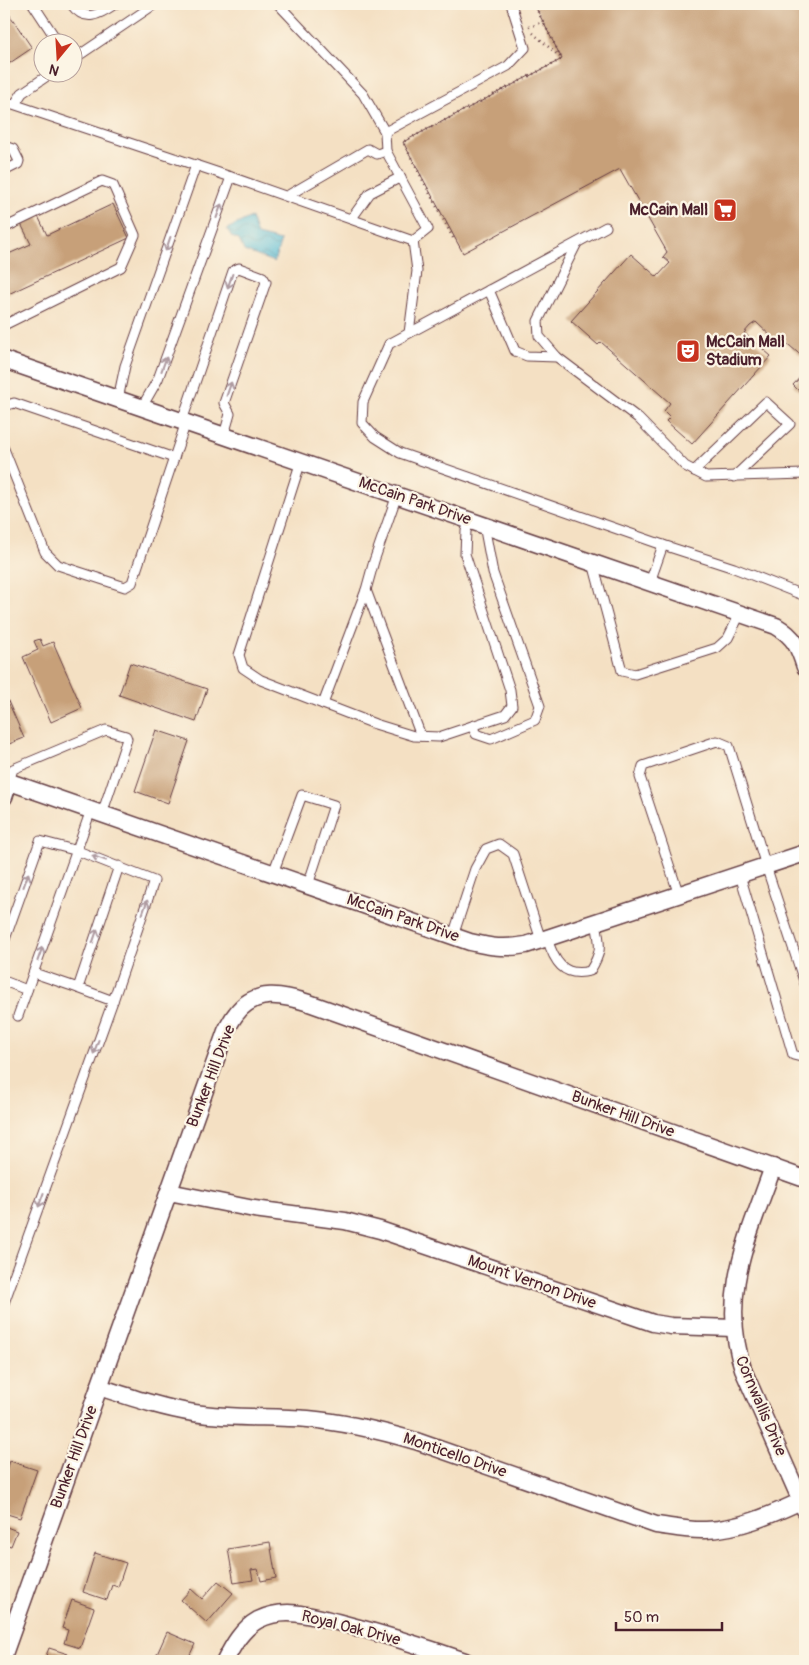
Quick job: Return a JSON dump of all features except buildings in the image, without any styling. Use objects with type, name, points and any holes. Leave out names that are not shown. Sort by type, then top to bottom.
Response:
[{"type":"street","name":"McCain Park Drive","points":[[4,360],[302,461],[776,626],[786,632],[796,642],[805,668]]},
{"type":"street","name":"McCain Park Drive","points":[[6,786],[96,812],[470,942],[495,948],[508,948],[544,939],[805,852]]},
{"type":"street","name":"Bunker Hill Drive","points":[[4,1654],[226,1031],[237,1012],[256,998],[272,995],[286,996],[309,1003],[805,1178]]},
{"type":"street","points":[[734,1328],[736,1278],[773,1167]]},
{"type":"street","name":"Mount Vernon Drive","points":[[169,1192],[254,1209],[345,1221],[380,1230],[653,1323],[671,1326],[734,1328]]},
{"type":"street","name":"Cornwallis Drive","points":[[734,1328],[739,1357],[744,1372],[803,1506]]},
{"type":"street","name":"Monticello Drive","points":[[99,1387],[158,1406],[195,1414],[308,1419],[386,1432],[656,1524],[683,1529],[704,1530],[734,1527],[803,1506]]},
{"type":"street","name":"Royal Oak Drive","points":[[225,1661],[240,1635],[249,1626],[274,1615],[288,1613],[309,1616],[400,1639],[464,1661]]},
{"type":"lane","points":[[33,4],[51,32]]},
{"type":"lane","points":[[71,4],[76,10],[87,16],[100,14],[115,4]]},
{"type":"lane","points":[[82,53],[155,4]]},
{"type":"lane","points":[[278,4],[363,94],[385,132],[386,151],[428,229],[413,241]]},
{"type":"lane","points":[[385,132],[508,66],[525,48],[511,4]]},
{"type":"lane","points":[[15,104],[22,93],[38,82]]},
{"type":"lane","points":[[4,101],[352,218],[413,241]]},
{"type":"lane","points":[[4,146],[13,149],[19,161],[18,164],[4,171]]},
{"type":"lane","points":[[286,196],[368,149],[377,154],[386,151]]},
{"type":"lane","points":[[118,399],[125,366],[196,165]]},
{"type":"lane","points":[[142,407],[158,379],[231,177]]},
{"type":"lane","points":[[352,218],[370,193],[401,177]]},
{"type":"lane","points":[[4,228],[102,181],[113,186],[135,235],[121,267],[4,325]]},
{"type":"lane","points":[[606,228],[389,344],[363,402],[362,423],[375,438],[400,453],[734,568],[805,596]]},
{"type":"lane","points":[[410,333],[417,271],[413,241]]},
{"type":"lane","points":[[577,243],[538,320],[540,336],[557,357],[638,418],[685,466],[706,477],[734,478],[805,474]]},
{"type":"lane","points":[[4,448],[45,552],[58,565],[125,587],[132,583],[234,271],[239,268],[264,277],[266,282],[224,403],[230,414],[224,435]]},
{"type":"lane","points":[[489,290],[515,351],[527,356],[557,357]]},
{"type":"lane","points":[[694,471],[766,402],[790,424],[734,478]]},
{"type":"lane","points":[[4,406],[14,403],[174,458]]},
{"type":"lane","points":[[302,461],[239,655],[243,668],[261,680],[375,724],[414,736],[439,737],[472,726],[506,715],[512,706],[510,690],[465,554],[466,531],[477,522],[540,706],[535,720],[491,739],[476,734],[472,726]]},
{"type":"lane","points":[[323,704],[366,590],[397,495]]},
{"type":"lane","points":[[650,582],[663,545]]},
{"type":"lane","points":[[593,563],[622,671],[635,674],[717,648],[728,638],[740,614]]},
{"type":"lane","points":[[366,590],[421,736]]},
{"type":"lane","points":[[6,786],[13,769],[106,730],[126,736],[127,739],[78,851],[18,1016]]},
{"type":"lane","points":[[679,895],[640,777],[643,766],[716,741],[729,746],[805,984]]},
{"type":"lane","points":[[273,873],[302,795],[334,805],[308,885]]},
{"type":"lane","points":[[4,942],[40,841],[78,851],[154,881],[113,1001],[4,1303]]},
{"type":"lane","points":[[454,936],[475,869],[486,849],[499,844],[513,854],[544,939],[553,957],[562,968],[579,974],[590,972],[596,962],[600,948],[596,922]]},
{"type":"lane","points":[[78,988],[119,866]]},
{"type":"lane","points":[[740,875],[794,1055],[805,1058]]},
{"type":"lane","points":[[34,973],[113,1001]]},
{"type":"lane","points":[[4,981],[27,990]]},
{"type":"path","points":[[534,4],[562,59]]},
{"type":"path","points":[[799,4],[805,16]]},
{"type":"path","points":[[526,20],[527,28],[562,59]]},
{"type":"path","points":[[527,28],[544,22]]},
{"type":"path","points":[[453,238],[402,142],[562,59]]},
{"type":"water","points":[[251,217],[257,235],[281,241],[274,262],[244,251],[239,240],[232,237],[227,229]]},
{"type":"place","name":"McCain Mall","points":[[725,210]]},
{"type":"place","name":"McCain Mall Stadium","points":[[688,351]]}]
